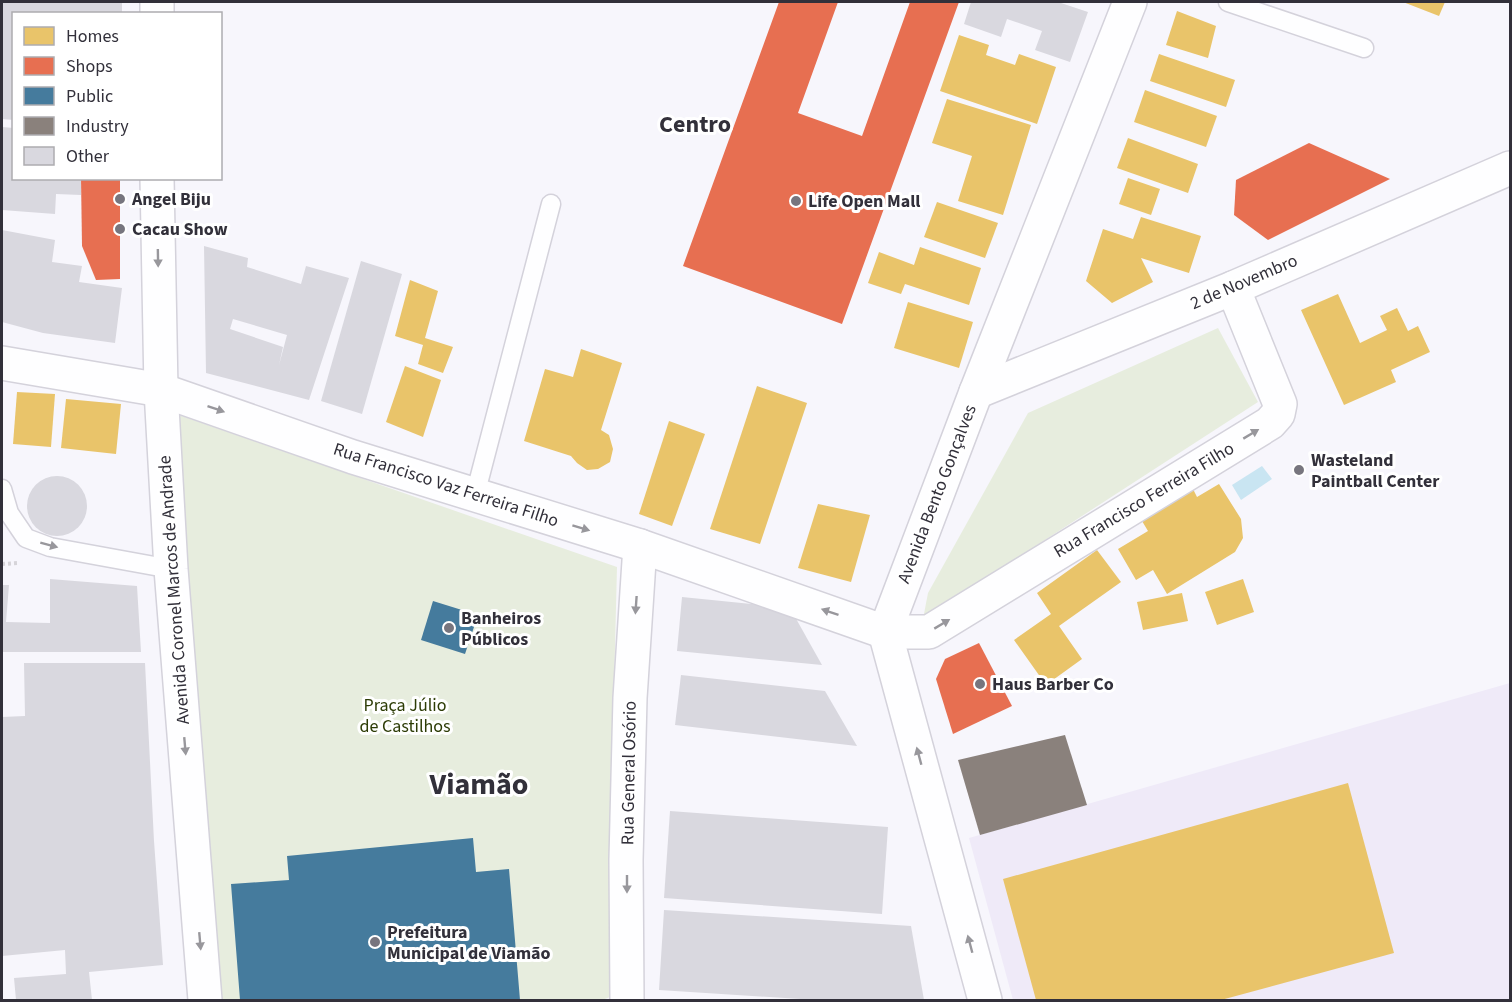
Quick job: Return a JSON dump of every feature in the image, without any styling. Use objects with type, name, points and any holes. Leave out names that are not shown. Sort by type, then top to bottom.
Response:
[{"type":"street","name":"Avenida Bento Gonçalves","points":[[885,632],[976,392],[1130,2]]},
{"type":"street","name":"2 de Novembro","points":[[976,392],[1233,288],[1510,168]]},
{"type":"street","name":"Avenida Coronel Marcos de Andrade","points":[[157,180],[161,390],[171,569],[205,1000]]},
{"type":"street","name":"Rua Francisco Ferreira Filho","points":[[885,632],[929,632],[1270,423],[1278,414],[1280,404],[1233,288]]},
{"type":"street","name":"Rua Francisco Vaz Ferreira Filho","points":[[2,363],[161,390],[353,457],[640,546],[885,632]]},
{"type":"street","name":"Rua General Osório","points":[[627,1000],[626,860],[630,698],[640,546]]},
{"type":"street","points":[[885,632],[985,1000]]},
{"type":"lane","points":[[1228,2],[1364,48]]},
{"type":"lane","points":[[475,495],[551,204]]},
{"type":"lane","points":[[2,489],[9,513],[26,538],[50,547],[171,569]]},
{"type":"shaded area","points":[[1510,683],[1510,1000],[1013,1000],[969,838]]},
{"type":"green space","points":[[1218,328],[1258,402],[923,619],[928,593],[1028,413]]},
{"type":"green space","name":"Praça Júlio de Castilhos","points":[[173,413],[617,567],[611,808],[613,996],[602,1000],[217,1000]]},
{"type":"water","points":[[1262,466],[1272,479],[1241,500],[1232,485]]},
{"type":"building: Homes","points":[[1403,2],[1445,2],[1439,16]]},
{"type":"building: Homes","points":[[1177,11],[1216,26],[1208,58],[1166,45]]},
{"type":"building: Homes","points":[[959,35],[989,45],[986,55],[1015,65],[1019,54],[1056,67],[1037,124],[940,91]]},
{"type":"building: Homes","points":[[1159,54],[1235,80],[1226,107],[1150,81]]},
{"type":"building: Homes","points":[[1145,90],[1217,116],[1206,147],[1134,122]]},
{"type":"building: Homes","points":[[947,99],[1031,125],[1003,215],[958,201],[972,156],[932,143]]},
{"type":"building: Homes","points":[[1128,138],[1198,164],[1188,193],[1117,168]]},
{"type":"building: Homes","points":[[1128,178],[1160,189],[1151,215],[1119,204]]},
{"type":"building: Homes","points":[[937,202],[998,223],[985,258],[924,237]]},
{"type":"building: Homes","points":[[1141,217],[1201,236],[1189,273],[1141,258],[1153,282],[1112,303],[1086,281],[1103,229],[1133,239]]},
{"type":"building: Homes","points":[[920,247],[981,268],[969,305],[905,284],[901,294],[868,283],[879,252],[914,265]]},
{"type":"building: Homes","points":[[410,280],[438,291],[425,338],[453,347],[443,373],[418,364],[423,345],[395,336]]},
{"type":"building: Homes","points":[[1338,294],[1360,343],[1387,330],[1380,316],[1397,308],[1408,331],[1418,326],[1430,352],[1391,370],[1396,382],[1344,405],[1301,310]]},
{"type":"building: Homes","points":[[908,302],[973,322],[959,368],[894,348]]},
{"type":"building: Homes","points":[[581,349],[622,363],[601,430],[609,435],[613,449],[610,462],[598,469],[587,470],[571,456],[524,441],[545,369],[573,377]]},
{"type":"building: Homes","points":[[405,366],[441,380],[423,437],[386,422]]},
{"type":"building: Homes","points":[[757,386],[807,403],[760,544],[710,529]]},
{"type":"building: Homes","points":[[17,392],[55,394],[51,447],[13,444]]},
{"type":"building: Homes","points":[[66,399],[121,404],[116,454],[61,448]]},
{"type":"building: Homes","points":[[669,421],[705,434],[672,526],[639,514]]},
{"type":"building: Homes","points":[[1219,484],[1241,519],[1243,538],[1235,552],[1167,594],[1153,570],[1136,580],[1118,549],[1148,531],[1142,521],[1193,489],[1197,497]]},
{"type":"building: Homes","points":[[818,504],[870,515],[851,582],[798,568]]},
{"type":"building: Homes","points":[[1097,550],[1121,582],[1059,626],[1082,659],[1046,685],[1014,640],[1051,614],[1037,593]]},
{"type":"building: Homes","points":[[1243,579],[1254,612],[1217,625],[1205,592]]},
{"type":"building: Homes","points":[[1182,593],[1188,621],[1143,630],[1137,602]]},
{"type":"building: Homes","points":[[1348,783],[1394,953],[1221,1000],[1036,1000],[1003,879]]},
{"type":"building: Shops","name":"Life Open Mall","points":[[779,2],[838,2],[798,113],[862,136],[910,2],[959,2],[842,324],[683,266]]},
{"type":"building: Shops","points":[[1309,143],[1390,179],[1268,240],[1234,215],[1236,180]]},
{"type":"building: Shops","points":[[81,180],[120,180],[120,279],[96,280],[82,246]]},
{"type":"building: Shops","points":[[979,643],[1012,706],[953,734],[936,679],[945,659]]},
{"type":"building: Public","name":"Banheiros Públicos","points":[[433,601],[478,615],[465,654],[421,640]]},
{"type":"building: Public","name":"Prefeitura Municipal de Viamão","points":[[473,838],[476,872],[509,869],[520,1000],[240,1000],[231,884],[289,880],[287,856]]},
{"type":"building: Industry","points":[[1065,735],[1087,805],[980,835],[958,760]]},
{"type":"building: Other","points":[[2,2],[122,2],[122,12],[12,12],[12,120],[2,119]]},
{"type":"building: Other","points":[[971,2],[1058,2],[1088,12],[1070,62],[1035,50],[1042,31],[1007,19],[1001,37],[964,24]]},
{"type":"building: Other","points":[[2,127],[12,128],[12,180],[81,180],[81,195],[56,194],[55,214],[2,210]]},
{"type":"building: Other","points":[[2,230],[55,240],[52,262],[82,266],[79,282],[122,288],[115,343],[43,333],[2,322]]},
{"type":"building: Other","points":[[204,246],[248,258],[247,267],[301,284],[306,266],[349,278],[309,400],[206,373]],"holes":[[[233,319],[287,335],[279,365],[283,347],[230,329]]]},
{"type":"building: Other","points":[[361,261],[402,274],[362,414],[321,401]]},
{"type":"building: Other","points":[[51,476],[63,476],[74,481],[82,489],[87,506],[85,518],[74,531],[63,536],[51,536],[40,531],[32,523],[27,512],[27,500],[32,489],[40,481]]},
{"type":"building: Other","points":[[50,579],[137,586],[141,652],[2,652],[2,585],[9,585],[6,622],[50,623]]},
{"type":"building: Other","points":[[682,597],[790,608],[822,665],[677,651]]},
{"type":"building: Other","points":[[24,663],[145,663],[163,965],[89,972],[92,1000],[16,1000],[14,978],[66,974],[65,950],[2,956],[2,717],[25,716]]},
{"type":"building: Other","points":[[681,675],[825,691],[857,746],[675,725]]},
{"type":"building: Other","points":[[670,811],[888,827],[882,914],[664,898]]},
{"type":"building: Other","points":[[664,910],[911,926],[924,1000],[816,1000],[659,990]]},
{"type":"place","name":"Angel Biju","points":[[120,199]]},
{"type":"place","name":"Life Open Mall","points":[[796,201]]},
{"type":"place","name":"Cacau Show","points":[[120,229]]},
{"type":"place","name":"Wasteland Paintball Center","points":[[1299,470]]},
{"type":"place","name":"Banheiros Públicos","points":[[449,628]]},
{"type":"place","name":"Haus Barber Co","points":[[980,684]]},
{"type":"place","name":"Prefeitura Municipal de Viamão","points":[[375,942]]},
{"type":"district","name":"Centro","points":[[695,124]]},
{"type":"district","name":"Viamão","points":[[479,784]]}]
